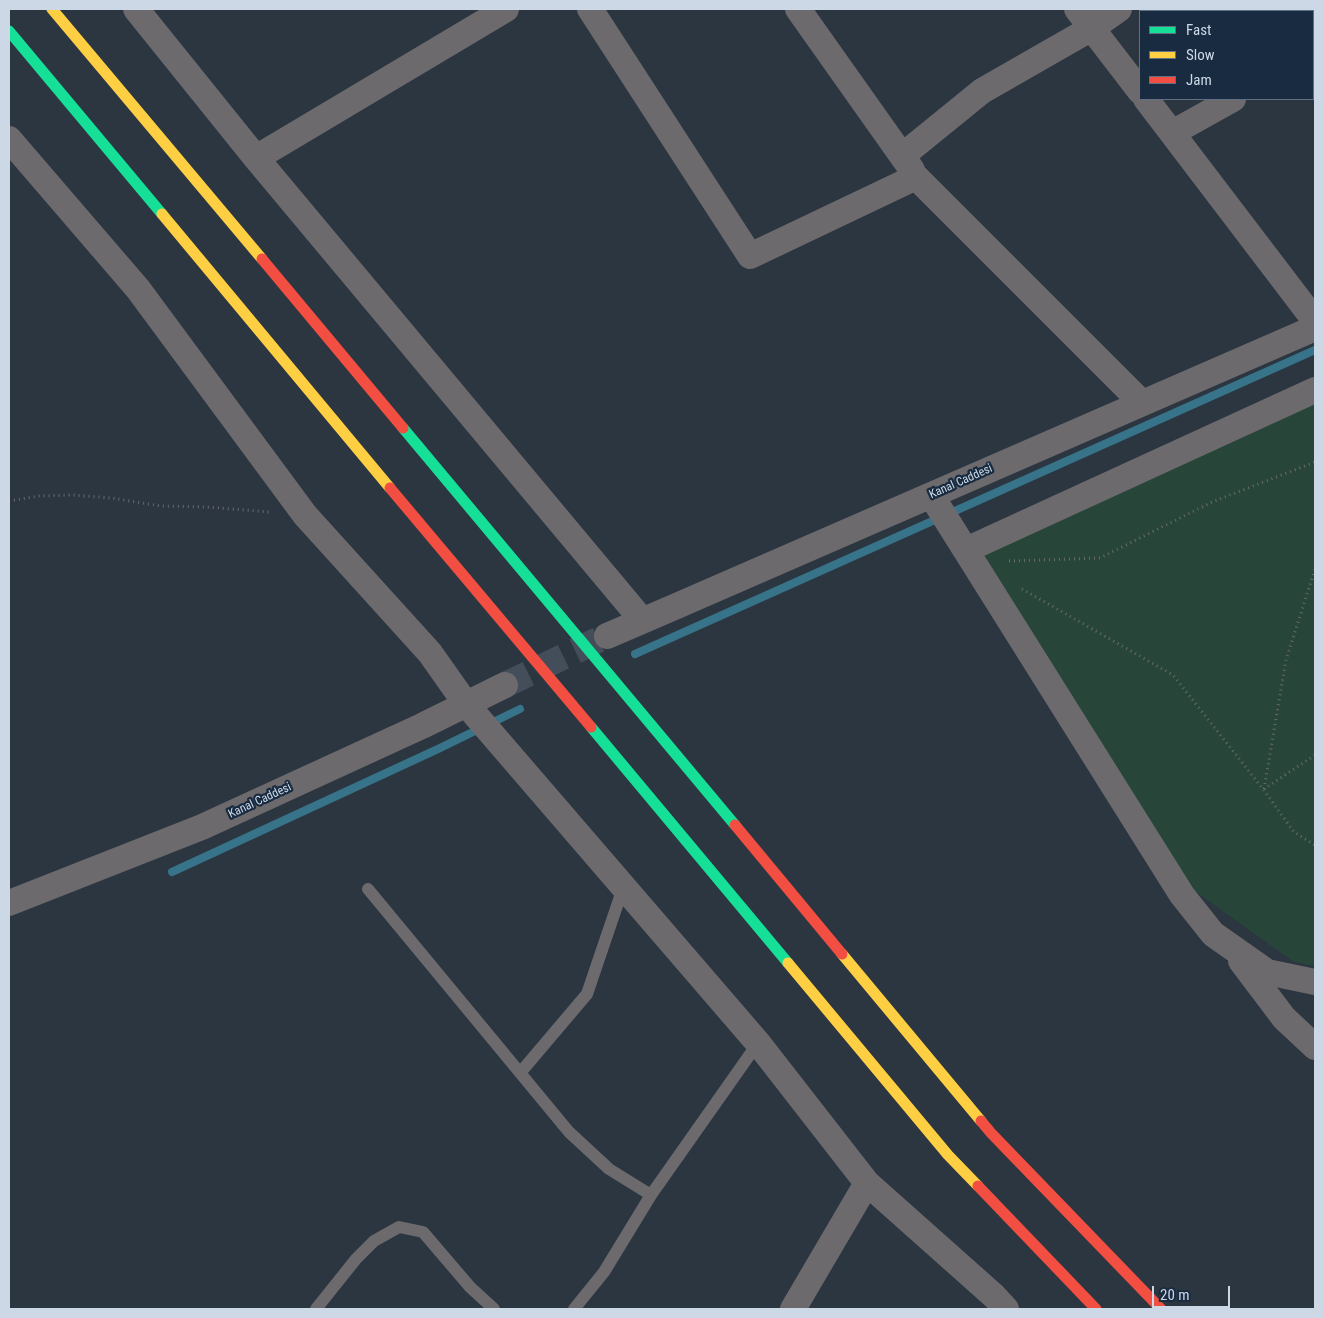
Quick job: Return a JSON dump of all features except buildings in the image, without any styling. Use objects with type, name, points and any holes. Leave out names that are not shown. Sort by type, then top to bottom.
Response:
[{"type":"highway","points":[[52,9],[991,1133],[1161,1309]]},
{"type":"highway","points":[[9,31],[948,1155],[1096,1309]]},
{"type":"street","points":[[136,9],[256,158],[642,620]]},
{"type":"street","points":[[256,158],[506,9]]},
{"type":"street","points":[[590,9],[750,256],[909,166],[982,91],[1085,18],[1118,9]]},
{"type":"street","points":[[798,9],[909,166],[1142,403]]},
{"type":"street","points":[[1085,18],[1139,90]]},
{"type":"street","points":[[1147,100],[1315,321]]},
{"type":"street","points":[[1172,133],[1231,100]]},
{"type":"street","points":[[9,139],[138,289],[305,515],[430,653],[466,704],[758,1043],[867,1183],[995,1305]]},
{"type":"street","name":"Kanal Caddesi","points":[[607,636],[642,620],[937,504],[1142,403],[1315,328]]},
{"type":"street","points":[[967,551],[1315,390]]},
{"type":"street","points":[[937,504],[1182,895],[1214,934],[1266,972],[1315,982]]},
{"type":"street","name":"Kanal Caddesi","points":[[9,903],[202,827],[422,726],[505,685]]},
{"type":"street","points":[[1228,944],[1284,1018],[1315,1048]]},
{"type":"street","points":[[793,1309],[867,1183]]},
{"type":"lane","points":[[520,1073],[588,994],[623,888]]},
{"type":"lane","points":[[368,889],[569,1132],[609,1169],[650,1195]]},
{"type":"lane","points":[[574,1309],[604,1272],[650,1195],[758,1043]]},
{"type":"lane","points":[[316,1309],[356,1259],[374,1241],[399,1226],[423,1232],[470,1287],[494,1309]]},
{"type":"path","points":[[967,551],[1100,558],[1212,502],[1315,462]]},
{"type":"path","points":[[9,500],[38,496],[72,495],[111,498],[161,506],[207,507],[305,515]]},
{"type":"path","points":[[1264,789],[1286,660],[1315,569]]},
{"type":"path","points":[[1017,586],[1173,675],[1264,789],[1294,832],[1315,845]]},
{"type":"path","points":[[1264,789],[1315,755]]},
{"type":"green space","points":[[1315,402],[1315,966],[1294,962],[1171,874],[966,550]]},
{"type":"waterway","points":[[635,654],[1315,350]]},
{"type":"waterway","points":[[172,872],[520,709]]},
{"type":"tunnel","points":[[505,685],[604,637]]},
{"type":"traffic: fast","points":[[9,31],[162,214]]},
{"type":"traffic: fast","points":[[403,428],[735,825]]},
{"type":"traffic: fast","points":[[591,727],[788,963]]},
{"type":"traffic: slow","points":[[52,9],[262,259]]},
{"type":"traffic: slow","points":[[162,214],[390,488]]},
{"type":"traffic: slow","points":[[842,954],[981,1121]]},
{"type":"traffic: slow","points":[[788,963],[948,1155],[978,1186]]},
{"type":"traffic: jam","points":[[262,259],[403,428]]},
{"type":"traffic: jam","points":[[390,488],[591,727]]},
{"type":"traffic: jam","points":[[735,825],[842,954]]},
{"type":"traffic: jam","points":[[981,1121],[1161,1309]]},
{"type":"traffic: jam","points":[[978,1186],[1096,1309]]}]
